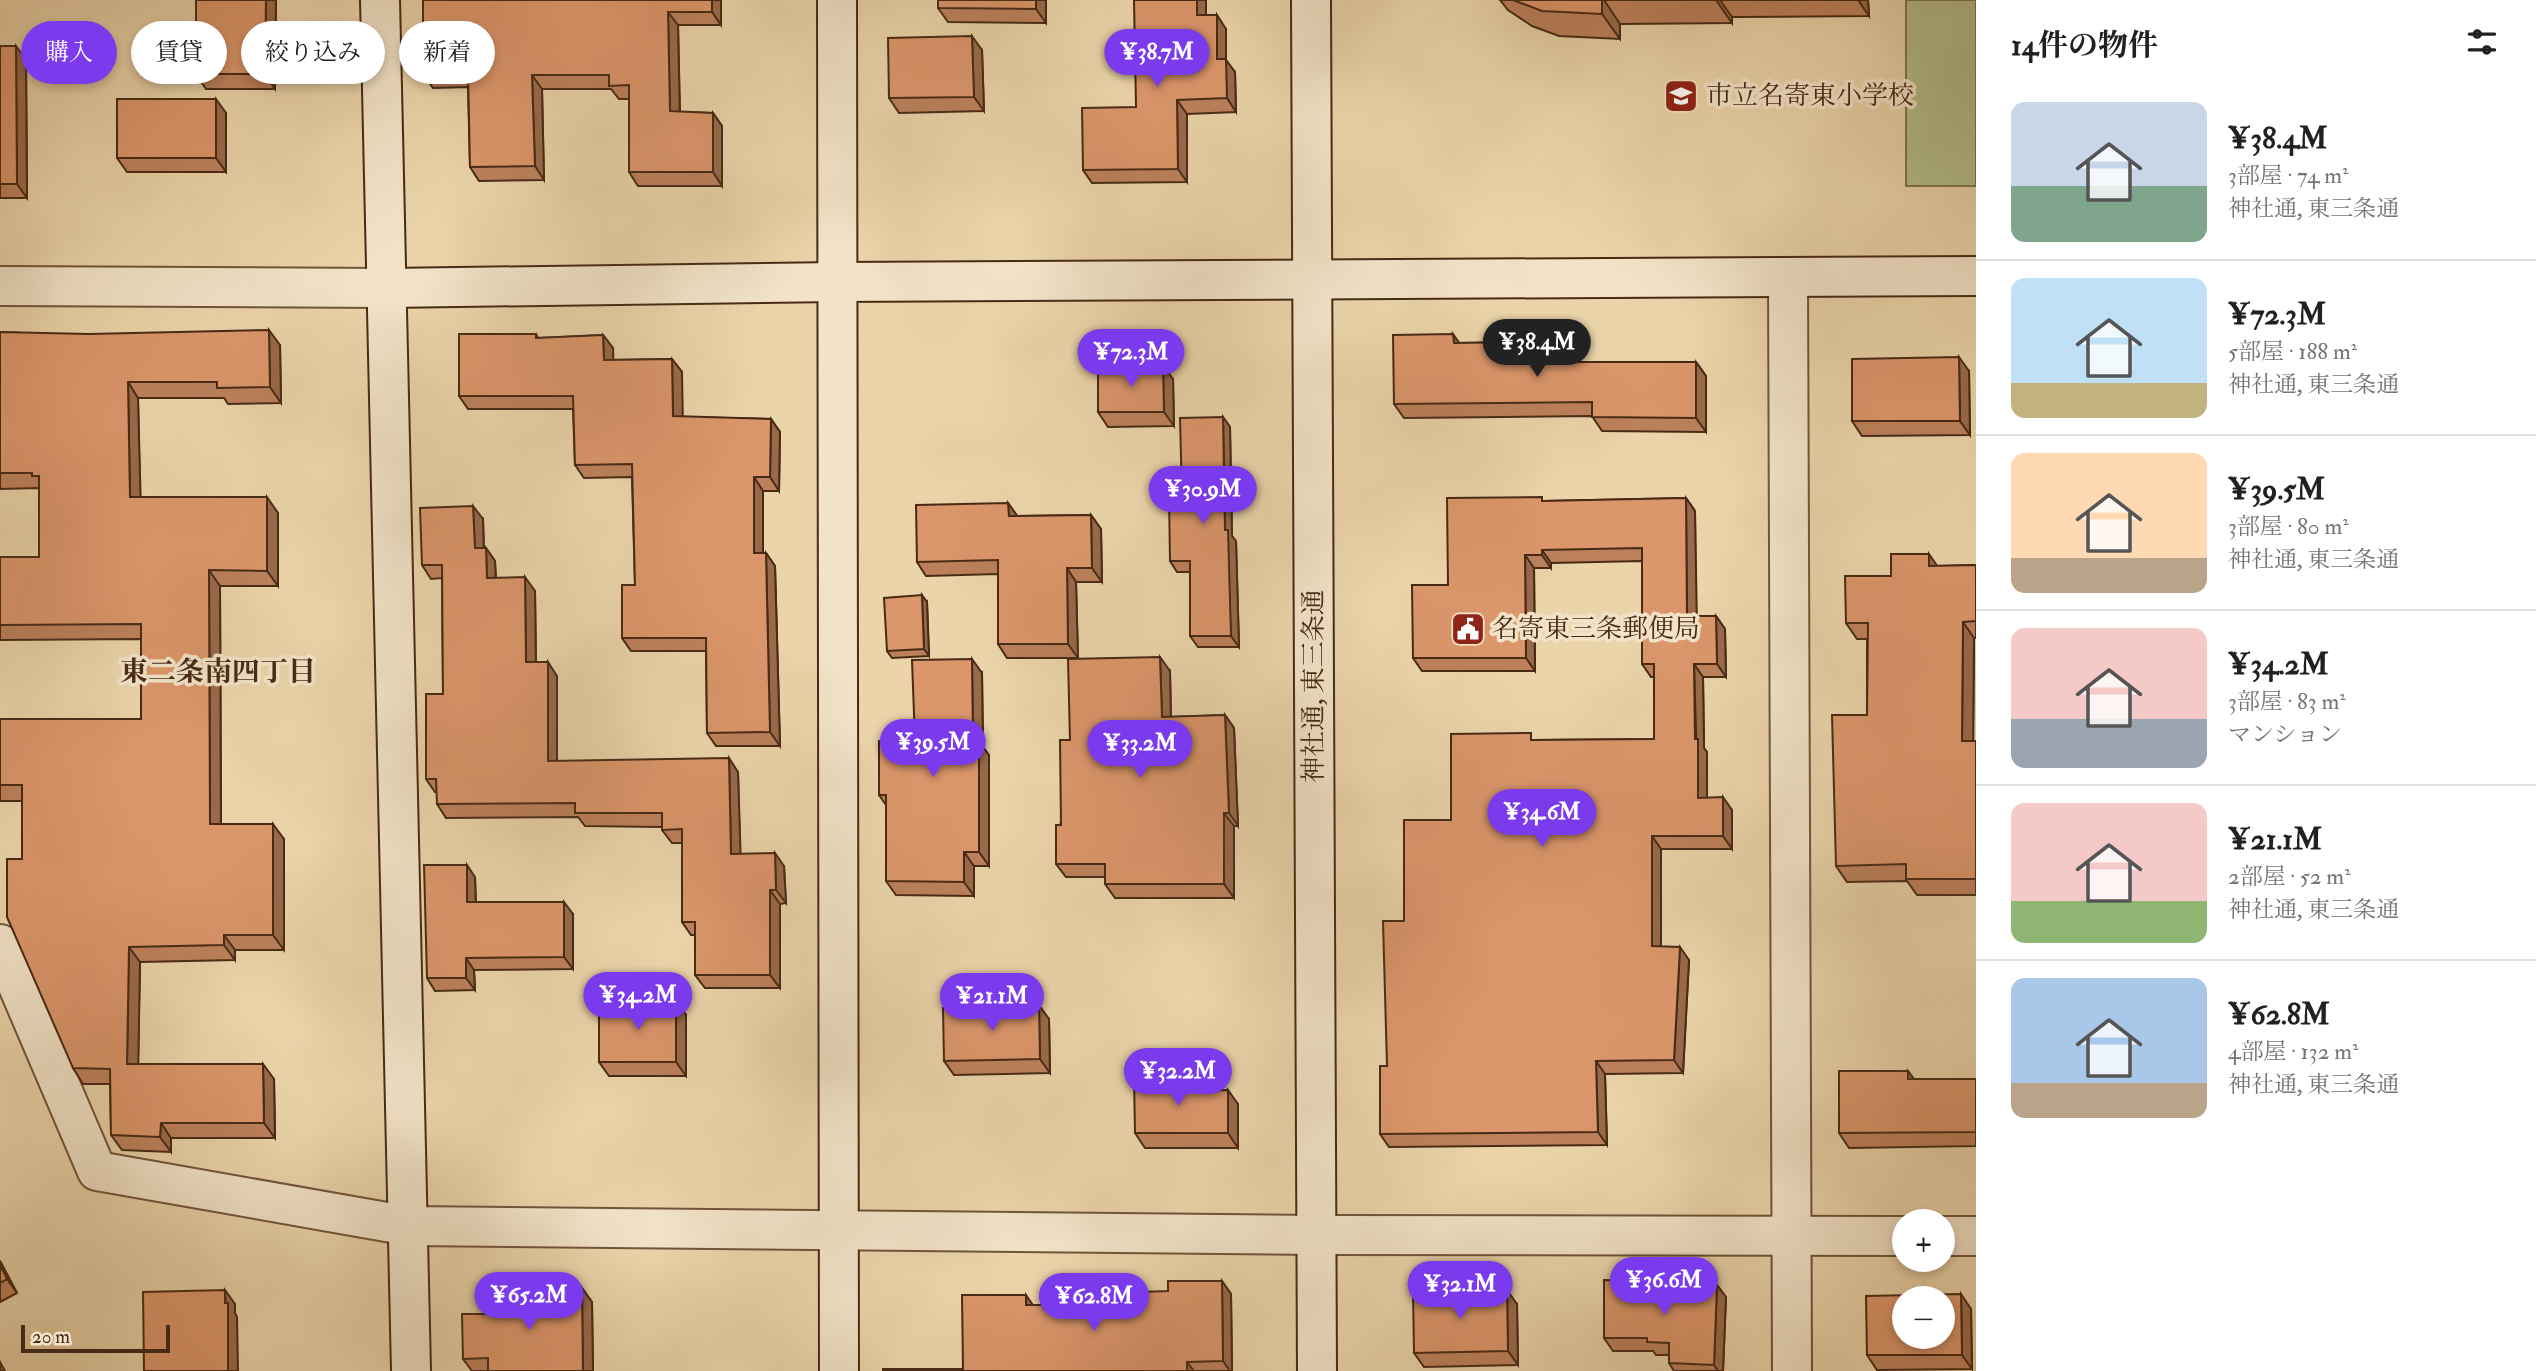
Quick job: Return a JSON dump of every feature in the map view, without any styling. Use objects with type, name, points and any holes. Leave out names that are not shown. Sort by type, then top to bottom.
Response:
[{"type":"street","points":[[380,0],[411,1371]]},
{"type":"street","points":[[837,0],[839,1371]]},
{"type":"street","name":"神社通, 東三条通","points":[[1311,0],[1317,1371]]},
{"type":"street","points":[[0,286],[388,288],[837,282],[1976,276]]},
{"type":"street","points":[[1788,277],[1792,1371]]},
{"type":"street","points":[[0,944],[97,1171],[409,1226],[1316,1235],[1892,1236]]},
{"type":"street","points":[[1955,1236],[1976,1236]]},
{"type":"green space","points":[[1906,0],[1976,0],[1976,186],[1906,186]]},
{"type":"building","points":[[196,0],[266,0],[266,21],[241,21],[241,74],[227,74],[227,21],[196,21]]},
{"type":"building","points":[[423,0],[712,0],[712,12],[668,12],[670,111],[713,113],[713,172],[629,172],[629,85],[609,86],[609,75],[532,75],[535,166],[470,167],[468,84],[495,84],[495,21],[423,21]]},
{"type":"building","points":[[938,0],[1036,0],[1036,9],[938,8]]},
{"type":"building","points":[[1134,0],[1197,0],[1197,15],[1217,15],[1217,59],[1226,59],[1227,98],[1177,100],[1178,169],[1083,170],[1082,108],[1136,107]]},
{"type":"building","points":[[1513,0],[1602,0],[1602,14],[1542,11]]},
{"type":"building","points":[[972,36],[974,97],[889,98],[888,38]]},
{"type":"building","points":[[0,46],[16,46],[17,184],[0,184]]},
{"type":"building","points":[[117,99],[216,99],[216,158],[117,158]]},
{"type":"building","points":[[269,330],[270,387],[217,388],[217,382],[128,382],[130,497],[267,497],[267,571],[209,570],[210,824],[273,824],[273,935],[224,935],[224,945],[129,947],[127,1064],[263,1064],[264,1123],[161,1123],[160,1137],[111,1135],[110,1069],[73,1068],[7,917],[7,859],[22,859],[22,785],[0,785],[0,719],[141,719],[141,624],[0,625],[0,557],[39,557],[39,476],[32,476],[32,473],[0,473],[0,332],[89,334]]},
{"type":"building","points":[[459,334],[536,334],[536,338],[603,335],[604,360],[672,359],[673,416],[771,419],[770,477],[754,477],[754,553],[766,553],[770,732],[707,733],[706,638],[622,638],[622,585],[635,585],[632,464],[575,465],[573,396],[459,396]]},
{"type":"building","points":[[1453,334],[1454,343],[1522,342],[1523,362],[1696,362],[1696,418],[1592,417],[1592,402],[1394,404],[1393,335]]},
{"type":"building","points":[[1959,357],[1960,421],[1852,421],[1852,359]]},
{"type":"building","points":[[1163,365],[1164,412],[1098,412],[1098,366]]},
{"type":"building","points":[[1223,417],[1225,530],[1228,530],[1231,636],[1190,636],[1190,561],[1170,561],[1169,496],[1182,496],[1180,418]]},
{"type":"building","points":[[1542,497],[1542,501],[1686,498],[1687,616],[1716,616],[1717,664],[1694,664],[1695,739],[1698,739],[1698,798],[1723,797],[1723,836],[1652,836],[1652,946],[1680,947],[1674,1060],[1596,1061],[1598,1132],[1380,1134],[1380,1066],[1387,1066],[1383,921],[1404,921],[1404,820],[1451,820],[1451,734],[1531,733],[1531,740],[1654,739],[1654,664],[1642,664],[1642,548],[1542,550],[1542,555],[1525,555],[1526,658],[1413,658],[1412,585],[1448,585],[1447,498]]},
{"type":"building","points":[[1008,503],[1009,516],[1091,515],[1092,568],[1067,568],[1068,644],[998,644],[998,560],[917,562],[916,505]]},
{"type":"building","points":[[473,506],[475,548],[486,548],[487,578],[525,577],[526,662],[548,662],[548,761],[729,758],[731,854],[775,853],[776,890],[770,890],[770,975],[695,975],[695,922],[682,922],[682,829],[662,830],[662,813],[575,813],[575,803],[437,804],[436,779],[426,779],[426,694],[443,694],[442,565],[422,565],[420,508]]},
{"type":"building","points":[[1891,554],[1929,554],[1929,566],[1976,565],[1976,621],[1963,622],[1962,741],[1976,741],[1976,879],[1906,879],[1906,864],[1836,866],[1832,715],[1867,715],[1868,623],[1846,623],[1845,576],[1891,576]]},
{"type":"building","points":[[922,595],[924,649],[887,651],[884,598]]},
{"type":"building","points":[[1160,657],[1162,717],[1225,715],[1229,813],[1224,813],[1224,884],[1105,884],[1105,864],[1056,864],[1056,825],[1061,825],[1060,740],[1070,740],[1068,659]]},
{"type":"building","points":[[972,659],[973,741],[979,741],[979,852],[964,852],[964,882],[886,881],[886,795],[879,795],[879,741],[915,741],[912,660]]},
{"type":"building","points":[[424,865],[467,865],[467,902],[564,902],[564,957],[466,958],[466,978],[427,978]]},
{"type":"building","points":[[599,1001],[676,1001],[676,1062],[599,1062]]},
{"type":"building","points":[[1039,1005],[1040,1059],[944,1061],[943,1008]]},
{"type":"building","points":[[1839,1071],[1908,1071],[1908,1079],[1976,1079],[1976,1132],[1839,1133]]},
{"type":"building","points":[[1134,1076],[1181,1076],[1181,1091],[1228,1090],[1228,1133],[1135,1133]]},
{"type":"building","points":[[0,1265],[7,1279],[0,1283]]},
{"type":"building","points":[[1604,1280],[1717,1285],[1714,1365],[1669,1363],[1669,1343],[1647,1342],[1647,1338],[1604,1338]]},
{"type":"building","points":[[1168,1281],[1222,1281],[1223,1361],[1187,1362],[1187,1371],[883,1371],[963,1369],[962,1295],[1026,1295],[1026,1305],[1140,1305],[1140,1292],[1168,1291]]},
{"type":"building","points":[[582,1288],[583,1371],[488,1371],[488,1358],[463,1359],[462,1314],[505,1314],[505,1289]]},
{"type":"building","points":[[225,1290],[225,1303],[228,1303],[228,1371],[144,1371],[143,1292]]},
{"type":"building","points":[[1507,1290],[1508,1351],[1414,1353],[1413,1291]]},
{"type":"building","points":[[1955,1294],[1961,1294],[1962,1355],[1867,1355],[1866,1296],[1892,1295],[1892,1349],[1955,1349]]},
{"type":"place","name":"市立名寄東小学校","points":[[1681,96]]},
{"type":"place","name":"名寄東三条郵便局","points":[[1468,629]]},
{"type":"district","name":"東二条南四丁目","points":[[218,672]]}]
